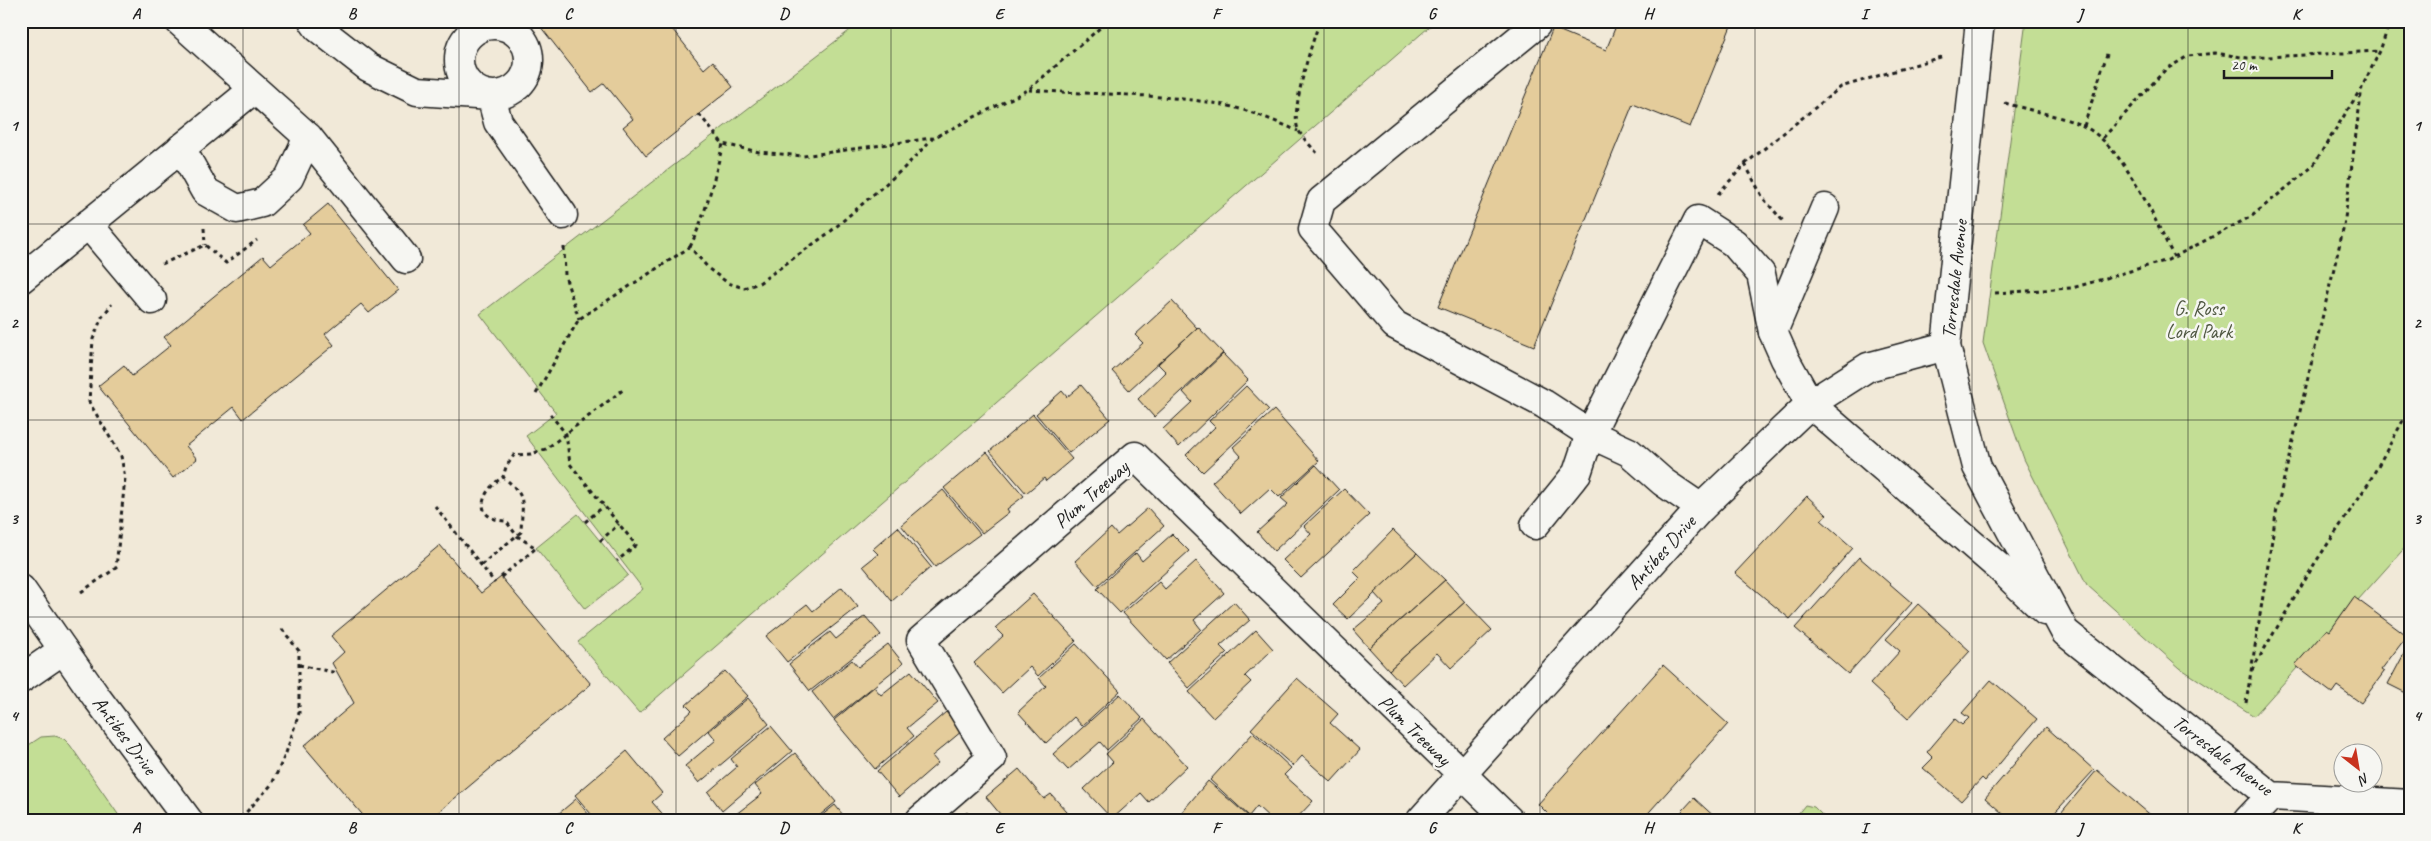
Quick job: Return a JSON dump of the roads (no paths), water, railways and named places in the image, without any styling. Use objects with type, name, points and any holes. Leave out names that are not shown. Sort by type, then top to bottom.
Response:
[{"type":"street","points":[[179,21],[308,137],[406,259]]},
{"type":"street","points":[[313,21],[318,28],[368,67],[417,91],[491,96],[503,95],[514,90],[523,81],[528,70],[530,58],[527,47],[520,36],[509,25],[489,25],[478,29],[462,45],[459,67],[463,78],[471,87],[491,96]]},
{"type":"street","points":[[1536,25],[1321,201],[1313,229],[1395,325],[1544,404],[1590,434],[1629,452],[1663,482],[1701,508]]},
{"type":"street","name":"Torresdale Avenue","points":[[1978,34],[1946,346],[1977,467],[2065,632]]},
{"type":"street","points":[[21,279],[254,89]]},
{"type":"street","points":[[491,96],[498,122],[563,228]]},
{"type":"street","points":[[181,148],[205,192],[237,209],[262,203],[289,178],[308,137]]},
{"type":"street","points":[[1773,332],[1825,208]]},
{"type":"street","name":"Torresdale Avenue","points":[[1590,434],[1698,220],[1734,243],[1761,274],[1773,332],[1784,359],[1810,404],[2002,569],[2065,632],[2272,796],[2410,804]]},
{"type":"street","points":[[88,224],[152,300]]},
{"type":"street","name":"Antibes Drive","points":[[1421,820],[1701,508],[1810,404],[1868,367],[1946,346]]},
{"type":"street","points":[[1534,525],[1577,473],[1590,434]]},
{"type":"street","name":"Plum Treeway","points":[[920,820],[992,758],[921,640],[1135,456],[1462,776]]},
{"type":"street","name":"Antibes Drive","points":[[21,589],[63,650],[188,820]]},
{"type":"street","points":[[21,679],[63,650]]},
{"type":"street","points":[[1462,776],[1509,820]]},
{"type":"street","points":[[2248,820],[2272,796]]},
{"type":"park label","name":"G. Ross Lord Park","points":[[2199,320]]}]
